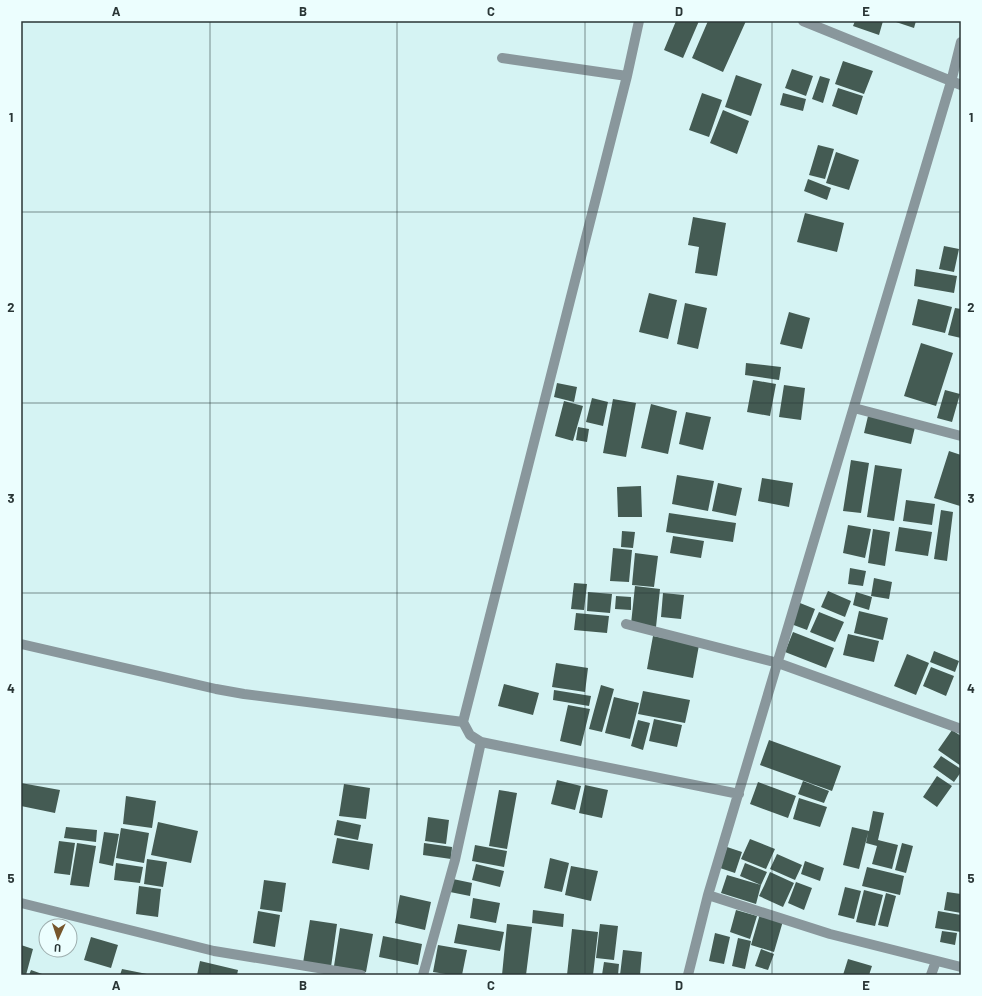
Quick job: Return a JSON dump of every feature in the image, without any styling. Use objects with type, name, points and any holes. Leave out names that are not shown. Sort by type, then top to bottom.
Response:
[{"type":"street","points":[[639,21],[627,76],[463,722],[470,735],[481,742],[739,794]]},
{"type":"street","points":[[802,21],[961,85]]},
{"type":"street","points":[[688,975],[708,895],[951,82],[961,42]]},
{"type":"street","points":[[502,58],[627,76]]},
{"type":"street","points":[[854,408],[961,436]]},
{"type":"street","points":[[626,624],[778,663],[961,729]]},
{"type":"street","points":[[21,644],[216,689],[244,694],[463,722]]},
{"type":"street","points":[[423,975],[455,860],[481,742]]},
{"type":"street","points":[[708,895],[830,934],[961,967]]},
{"type":"street","points":[[21,903],[214,951],[361,975]]},
{"type":"street","points":[[931,975],[936,961]]},
{"type":"building","points":[[676,21],[699,21],[683,58],[664,50]]},
{"type":"building","points":[[708,21],[746,21],[723,72],[692,58]]},
{"type":"building","points":[[855,21],[883,21],[879,35],[853,26]]},
{"type":"building","points":[[893,21],[916,21],[914,28]]},
{"type":"building","points":[[843,61],[873,71],[864,94],[835,84]]},
{"type":"building","points":[[792,69],[813,76],[806,96],[785,88]]},
{"type":"building","points":[[736,75],[762,84],[751,116],[725,107]]},
{"type":"building","points":[[820,76],[830,79],[823,103],[812,99]]},
{"type":"building","points":[[838,88],[863,96],[857,115],[832,106]]},
{"type":"building","points":[[702,93],[722,100],[709,137],[689,130]]},
{"type":"building","points":[[783,93],[806,99],[803,111],[780,105]]},
{"type":"building","points":[[723,110],[749,121],[737,154],[710,143]]},
{"type":"building","points":[[818,145],[834,149],[825,179],[809,175]]},
{"type":"building","points":[[836,152],[859,160],[849,190],[826,183]]},
{"type":"building","points":[[808,179],[831,188],[827,200],[804,191]]},
{"type":"building","points":[[805,213],[844,223],[837,252],[797,242]]},
{"type":"building","points":[[693,217],[726,223],[717,276],[695,273],[699,247],[688,245]]},
{"type":"building","points":[[944,246],[959,249],[954,272],[939,269]]},
{"type":"building","points":[[916,269],[957,276],[954,293],[914,286]]},
{"type":"building","points":[[649,293],[677,300],[668,339],[639,332]]},
{"type":"building","points":[[918,299],[952,307],[945,333],[912,325]]},
{"type":"building","points":[[685,303],[707,308],[698,349],[677,344]]},
{"type":"building","points":[[955,308],[961,309],[961,338],[948,335]]},
{"type":"building","points":[[789,312],[810,318],[802,349],[780,344]]},
{"type":"building","points":[[921,343],[953,353],[936,406],[904,396]]},
{"type":"building","points":[[746,363],[781,367],[779,380],[745,375]]},
{"type":"building","points":[[753,380],[776,384],[770,416],[747,412]]},
{"type":"building","points":[[557,383],[577,387],[574,402],[554,397]]},
{"type":"building","points":[[784,385],[805,388],[801,420],[779,417]]},
{"type":"building","points":[[945,390],[960,394],[952,422],[937,418]]},
{"type":"building","points":[[592,398],[608,402],[603,426],[586,422]]},
{"type":"building","points":[[613,399],[636,403],[626,457],[603,453]]},
{"type":"building","points":[[564,401],[583,406],[573,441],[555,436]]},
{"type":"building","points":[[651,404],[677,411],[668,454],[641,448]]},
{"type":"building","points":[[686,412],[711,417],[703,450],[679,444]]},
{"type":"building","points":[[868,416],[915,427],[911,444],[864,433]]},
{"type":"building","points":[[578,427],[589,429],[587,442],[576,440]]},
{"type":"building","points":[[949,451],[961,455],[960,506],[934,498]]},
{"type":"building","points":[[851,460],[869,463],[861,513],[843,511]]},
{"type":"building","points":[[875,465],[902,469],[894,521],[867,517]]},
{"type":"building","points":[[677,475],[714,481],[708,511],[672,504]]},
{"type":"building","points":[[762,478],[793,483],[789,507],[758,501]]},
{"type":"building","points":[[718,483],[742,488],[736,516],[712,511]]},
{"type":"building","points":[[641,486],[642,517],[618,517],[617,487]]},
{"type":"building","points":[[906,500],[935,504],[932,525],[903,521]]},
{"type":"building","points":[[941,510],[953,512],[947,561],[934,559]]},
{"type":"building","points":[[669,513],[736,523],[733,542],[666,532]]},
{"type":"building","points":[[848,525],[871,529],[865,558],[843,553]]},
{"type":"building","points":[[899,527],[932,532],[928,556],[895,551]]},
{"type":"building","points":[[873,529],[890,532],[885,566],[868,563]]},
{"type":"building","points":[[622,531],[635,532],[633,548],[621,547]]},
{"type":"building","points":[[673,536],[704,541],[701,558],[670,553]]},
{"type":"building","points":[[613,548],[632,550],[629,582],[610,581]]},
{"type":"building","points":[[635,553],[658,556],[654,587],[632,585]]},
{"type":"building","points":[[850,568],[866,571],[863,586],[848,584]]},
{"type":"building","points":[[874,578],[892,582],[889,599],[871,596]]},
{"type":"building","points":[[574,583],[587,584],[584,610],[571,609]]},
{"type":"building","points":[[635,586],[660,589],[656,627],[631,624]]},
{"type":"building","points":[[828,591],[851,601],[845,617],[821,607]]},
{"type":"building","points":[[588,592],[612,594],[610,613],[587,611]]},
{"type":"building","points":[[856,592],[872,597],[869,610],[853,605]]},
{"type":"building","points":[[663,593],[684,595],[681,619],[661,617]]},
{"type":"building","points":[[616,596],[631,597],[631,610],[615,609]]},
{"type":"building","points":[[800,603],[815,609],[807,630],[791,624]]},
{"type":"building","points":[[859,611],[888,618],[883,640],[854,633]]},
{"type":"building","points":[[819,612],[844,622],[835,642],[810,632]]},
{"type":"building","points":[[576,613],[609,616],[607,633],[574,630]]},
{"type":"building","points":[[793,632],[834,648],[826,668],[785,652]]},
{"type":"building","points":[[848,634],[879,641],[874,662],[843,655]]},
{"type":"building","points":[[653,636],[699,645],[693,678],[647,669]]},
{"type":"building","points":[[934,651],[959,661],[955,672],[930,662]]},
{"type":"building","points":[[907,654],[929,663],[916,695],[894,686]]},
{"type":"building","points":[[556,663],[588,668],[585,692],[552,687]]},
{"type":"building","points":[[931,667],[954,676],[946,696],[923,686]]},
{"type":"building","points":[[504,684],[539,693],[533,715],[498,706]]},
{"type":"building","points":[[601,685],[614,689],[602,732],[589,729]]},
{"type":"building","points":[[554,690],[591,696],[589,706],[553,700]]},
{"type":"building","points":[[643,691],[690,700],[685,723],[638,714]]},
{"type":"building","points":[[614,697],[639,703],[630,739],[605,733]]},
{"type":"building","points":[[568,705],[590,709],[581,746],[560,741]]},
{"type":"building","points":[[654,719],[682,725],[677,747],[649,741]]},
{"type":"building","points":[[638,720],[650,723],[643,750],[631,746]]},
{"type":"building","points":[[952,730],[961,736],[961,766],[938,750]]},
{"type":"building","points":[[769,740],[841,766],[832,791],[760,765]]},
{"type":"building","points":[[941,756],[961,769],[961,772],[954,782],[933,767]]},
{"type":"building","points":[[937,776],[952,786],[937,807],[923,797]]},
{"type":"building","points":[[557,780],[581,786],[575,810],[551,804]]},
{"type":"building","points":[[803,781],[829,791],[824,803],[798,794]]},
{"type":"building","points":[[758,782],[796,796],[788,818],[750,804]]},
{"type":"building","points":[[21,783],[60,790],[55,813],[21,806]]},
{"type":"building","points":[[344,784],[370,788],[366,819],[339,816]]},
{"type":"building","points":[[585,785],[608,790],[602,818],[579,813]]},
{"type":"building","points":[[499,790],[517,793],[507,849],[489,846]]},
{"type":"building","points":[[126,796],[156,801],[152,828],[123,824]]},
{"type":"building","points":[[799,798],[827,807],[820,827],[793,819]]},
{"type":"building","points":[[873,811],[884,813],[878,840],[898,845],[892,869],[872,864],[877,846],[866,843],[868,833],[859,869],[843,865],[852,827],[869,831]]},
{"type":"building","points":[[428,817],[449,820],[446,844],[425,841]]},
{"type":"building","points":[[337,820],[361,825],[358,840],[334,835]]},
{"type":"building","points":[[158,822],[198,831],[191,863],[151,855]]},
{"type":"building","points":[[66,827],[97,830],[96,842],[64,838]]},
{"type":"building","points":[[121,828],[149,833],[144,863],[116,858]]},
{"type":"building","points":[[104,832],[119,834],[113,866],[99,863]]},
{"type":"building","points":[[337,838],[373,844],[369,870],[332,863]]},
{"type":"building","points":[[750,839],[775,849],[766,869],[741,859]]},
{"type":"building","points":[[59,841],[75,843],[70,875],[54,873]]},
{"type":"building","points":[[77,843],[96,846],[89,887],[70,885]]},
{"type":"building","points":[[424,843],[452,847],[451,859],[423,855]]},
{"type":"building","points":[[902,843],[913,846],[906,873],[895,870]]},
{"type":"building","points":[[475,845],[507,851],[504,867],[472,861]]},
{"type":"building","points":[[727,847],[742,852],[735,873],[720,868]]},
{"type":"building","points":[[777,854],[802,865],[795,880],[770,869]]},
{"type":"building","points":[[550,858],[569,863],[562,892],[544,888]]},
{"type":"building","points":[[147,859],[167,862],[163,887],[144,884]]},
{"type":"building","points":[[805,861],[824,868],[820,881],[801,874]]},
{"type":"building","points":[[116,863],[143,867],[140,883],[114,880]]},
{"type":"building","points":[[745,863],[767,872],[761,885],[740,876]]},
{"type":"building","points":[[476,864],[504,871],[500,887],[472,880]]},
{"type":"building","points":[[571,866],[598,871],[591,901],[565,895]]},
{"type":"building","points":[[867,867],[904,876],[900,895],[862,886]]},
{"type":"building","points":[[770,872],[794,883],[783,907],[759,896]]},
{"type":"building","points":[[727,875],[761,885],[756,904],[721,893]]},
{"type":"building","points":[[453,879],[472,883],[470,896],[450,892]]},
{"type":"building","points":[[264,880],[286,883],[282,912],[260,909]]},
{"type":"building","points":[[796,882],[812,888],[804,910],[788,903]]},
{"type":"building","points":[[139,886],[161,889],[158,917],[136,914]]},
{"type":"building","points":[[845,887],[861,891],[854,919],[838,915]]},
{"type":"building","points":[[864,890],[883,895],[875,926],[856,922]]},
{"type":"building","points":[[947,892],[961,894],[961,913],[944,910]]},
{"type":"building","points":[[886,893],[896,896],[888,927],[878,925]]},
{"type":"building","points":[[400,895],[431,902],[425,930],[395,923]]},
{"type":"building","points":[[473,898],[500,903],[496,923],[470,918]]},
{"type":"building","points":[[533,910],[564,914],[563,927],[532,923]]},
{"type":"building","points":[[736,910],[757,916],[750,939],[730,932]]},
{"type":"building","points":[[258,911],[280,915],[275,947],[253,943]]},
{"type":"building","points":[[938,911],[961,915],[961,932],[935,928]]},
{"type":"building","points":[[760,914],[783,921],[774,952],[751,945]]},
{"type":"building","points":[[310,920],[337,924],[331,967],[303,963]]},
{"type":"building","points":[[458,924],[504,932],[500,951],[454,943]]},
{"type":"building","points":[[507,924],[532,927],[526,975],[502,975]]},
{"type":"building","points":[[600,924],[618,926],[614,960],[596,958]]},
{"type":"building","points":[[340,928],[373,934],[366,972],[334,966]]},
{"type":"building","points":[[572,929],[598,932],[593,975],[567,975]]},
{"type":"building","points":[[942,931],[957,933],[955,945],[940,942]]},
{"type":"building","points":[[715,933],[730,937],[724,964],[709,961]]},
{"type":"building","points":[[383,936],[422,944],[418,965],[379,957]]},
{"type":"building","points":[[91,937],[118,945],[111,968],[84,960]]},
{"type":"building","points":[[738,938],[751,941],[745,969],[732,966]]},
{"type":"building","points":[[21,945],[33,949],[26,975],[21,973]]},
{"type":"building","points":[[438,945],[467,950],[462,975],[433,972]]},
{"type":"building","points":[[761,949],[774,954],[768,970],[755,966]]},
{"type":"building","points":[[623,950],[642,952],[640,975],[620,975]]},
{"type":"building","points":[[848,959],[872,966],[869,975],[843,975]]},
{"type":"building","points":[[200,961],[238,970],[237,975],[197,975]]},
{"type":"building","points":[[604,962],[619,964],[618,975],[602,975]]},
{"type":"building","points":[[122,969],[147,974],[147,975],[120,975]]},
{"type":"building","points":[[31,970],[45,975],[29,975]]}]
